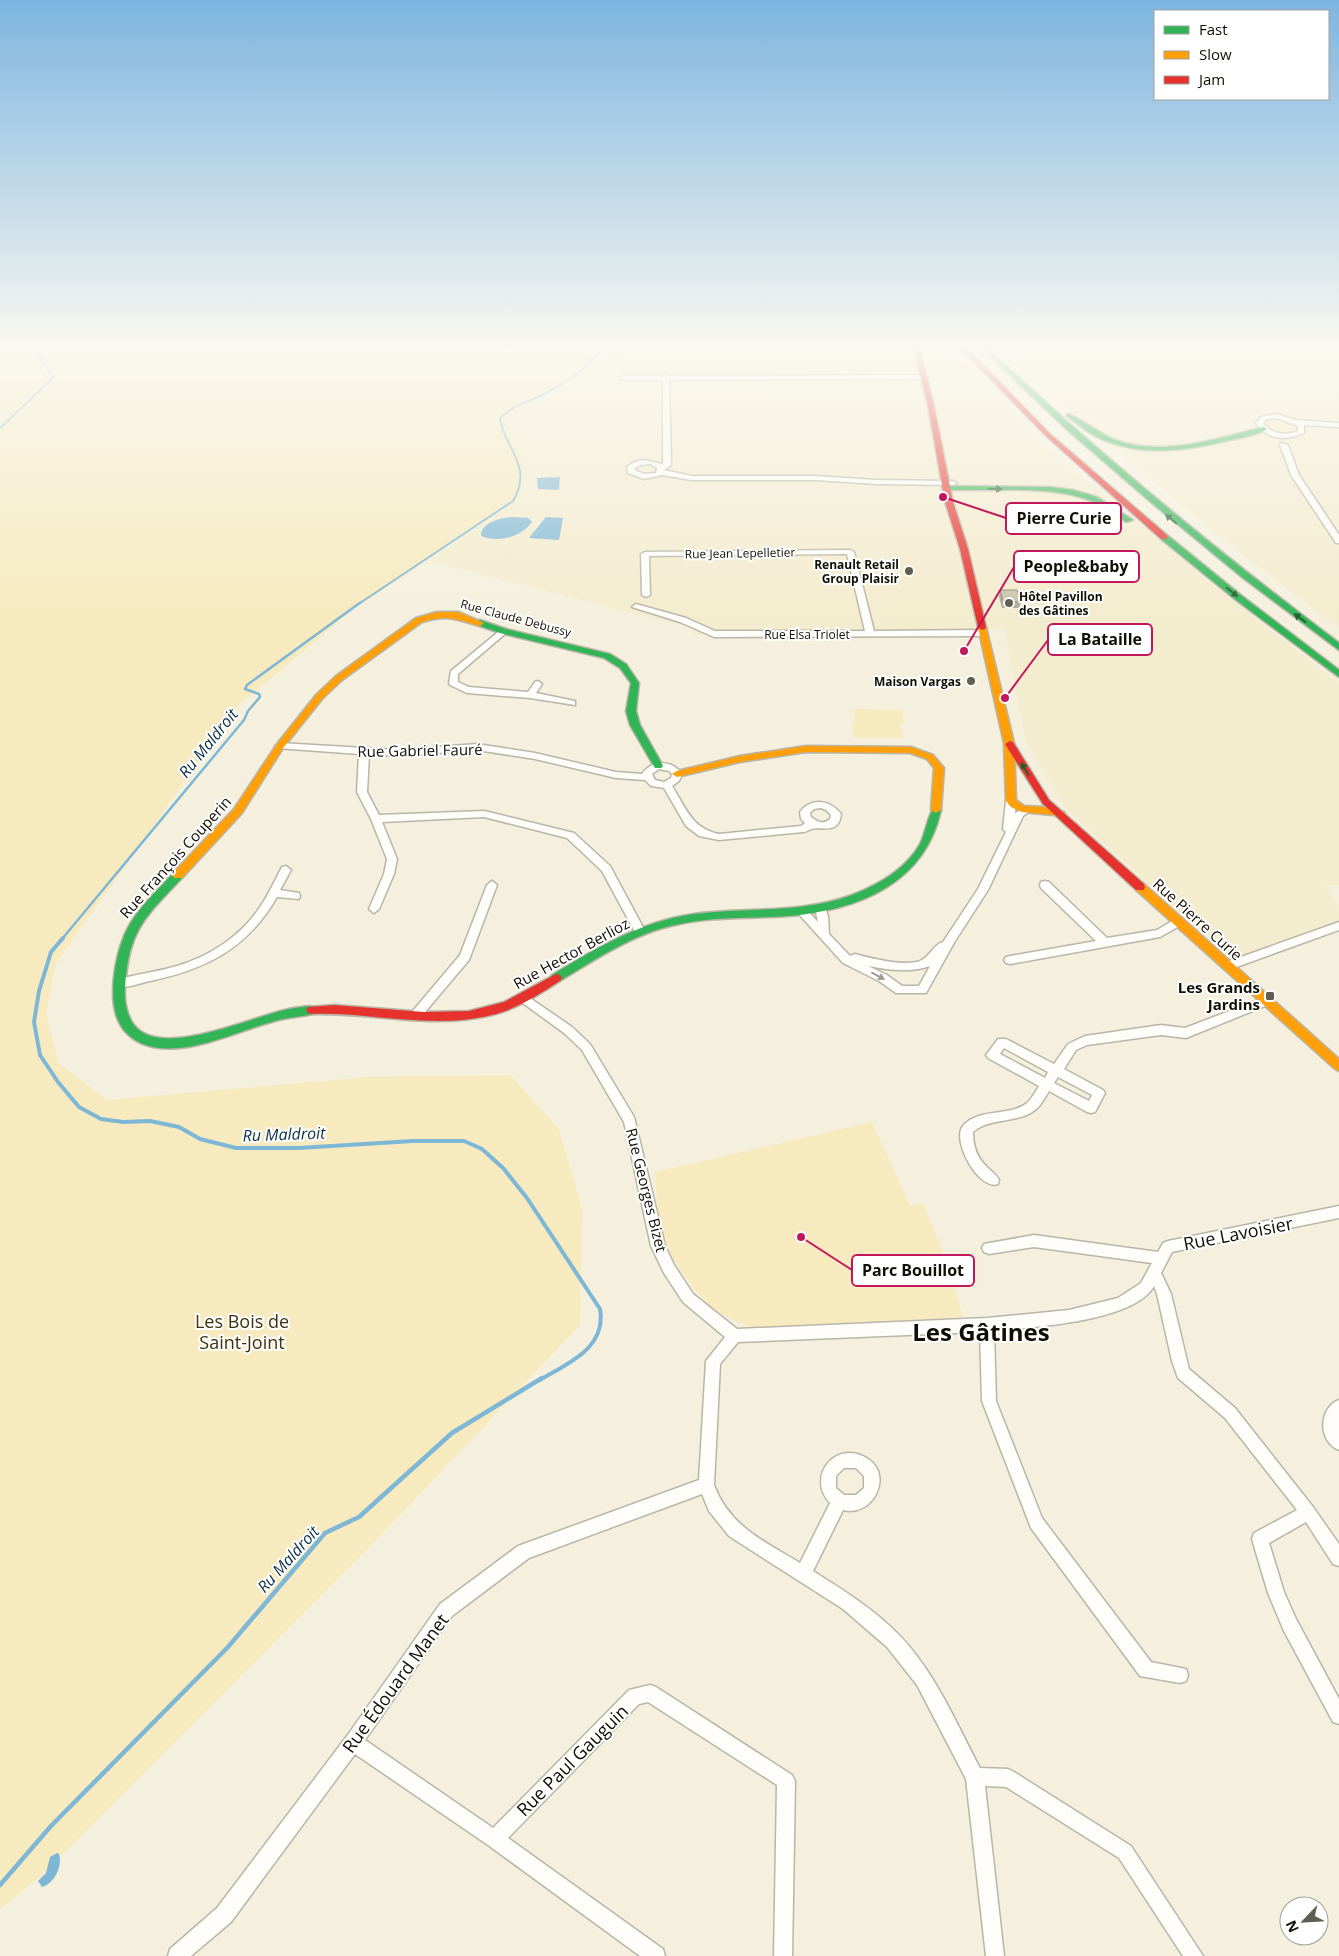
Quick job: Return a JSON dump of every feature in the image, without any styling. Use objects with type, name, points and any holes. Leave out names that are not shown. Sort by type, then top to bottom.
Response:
[{"type":"main road","name":"Rue Pierre Curie","points":[[937,437],[950,485],[958,527],[1009,742],[1010,796]]},
{"type":"main road","points":[[1052,437],[1100,482],[1194,562],[1273,625],[1339,674]]},
{"type":"main road","points":[[1077,437],[1123,478],[1258,587],[1339,647]]},
{"type":"main road","points":[[1085,437],[1123,478]]},
{"type":"main road","points":[[1107,437],[1131,446],[1176,449],[1233,437]]},
{"type":"main road","points":[[950,485],[1050,489],[1073,492],[1094,499],[1194,562]]},
{"type":"main road","name":"Rue Claude Debussy","points":[[280,746],[319,697],[339,678],[419,620],[437,615],[458,615],[503,631],[607,656],[623,666],[635,683],[631,711],[635,725],[658,766]]},
{"type":"main road","name":"Rue Pierre Curie","points":[[1009,742],[1043,802]]},
{"type":"main road","name":"Rue François Couperin","points":[[280,746],[238,811],[137,920],[127,936],[122,952],[119,1013],[133,1033],[157,1043],[174,1045],[193,1043],[301,1010],[343,1007],[416,1015]]},
{"type":"main road","name":"Rue Hector Berlioz","points":[[416,1015],[459,1017],[490,1012],[524,998],[606,948],[640,931],[674,921],[714,914],[801,911],[820,908],[872,890],[902,871],[920,853],[930,834],[936,816],[939,768],[930,757],[911,750],[806,749],[766,754],[678,774]]},
{"type":"main road","name":"Rue Pierre Curie","points":[[1010,796],[1016,786],[1022,786],[1060,814],[1339,1066]]},
{"type":"main road","points":[[1010,796],[1016,807],[1025,811],[1043,802]]},
{"type":"street","points":[[667,437],[668,465],[661,470],[692,478],[816,478],[950,485]]},
{"type":"street","points":[[1284,446],[1295,475],[1339,541]]},
{"type":"street","name":"Rue Jean Lepelletier","points":[[646,595],[645,554],[850,552],[870,634]]},
{"type":"street","name":"Rue Elsa Triolet","points":[[636,607],[683,620],[714,634],[983,633]]},
{"type":"street","points":[[503,631],[454,673],[453,683],[467,690],[530,695],[572,703]]},
{"type":"street","points":[[530,695],[538,684]]},
{"type":"street","name":"Rue Gabriel Fauré","points":[[280,746],[398,753],[476,747],[535,756],[616,774],[648,777]]},
{"type":"street","points":[[364,752],[362,792],[376,819],[392,859],[389,874],[374,910]]},
{"type":"street","points":[[658,766],[668,766],[678,774],[676,779],[667,785],[655,784],[648,777],[648,772],[658,766]]},
{"type":"street","points":[[667,785],[690,824],[703,834],[719,837],[803,829],[812,824]]},
{"type":"street","points":[[1007,835],[1010,796]]},
{"type":"street","points":[[801,911],[836,951],[847,960],[883,978],[900,990],[913,992],[922,990],[948,942],[991,875],[1007,835],[1018,814],[1025,811]]},
{"type":"street","points":[[376,819],[484,814],[570,835],[606,869],[640,931]]},
{"type":"street","points":[[120,983],[167,975],[199,964],[229,947],[247,932],[262,912],[286,870]]},
{"type":"street","points":[[416,1015],[465,957],[492,885]]},
{"type":"street","points":[[1045,885],[1105,943]]},
{"type":"street","points":[[272,893],[295,896]]},
{"type":"street","points":[[820,908],[823,916],[824,936]]},
{"type":"street","points":[[1010,960],[1160,933],[1179,921]]},
{"type":"street","points":[[1228,966],[1339,926]]},
{"type":"street","points":[[836,951],[866,962],[897,966],[925,963],[948,942]]},
{"type":"street","name":"Rue Georges Bizet","points":[[524,998],[568,1030],[586,1047],[630,1121],[658,1246],[669,1269],[688,1298],[735,1336]]},
{"type":"street","points":[[993,1180],[978,1169],[966,1143],[967,1130],[976,1122],[1021,1112],[1032,1106],[1072,1047],[1085,1041],[1161,1030],[1186,1033],[1266,1000]]},
{"type":"street","points":[[1002,1042],[1099,1093],[1091,1108],[1047,1084],[992,1055],[1002,1042]]},
{"type":"street","name":"Rue Lavoisier","points":[[735,1336],[987,1326],[1041,1321],[1121,1304],[1146,1287],[1155,1274],[1168,1247],[1339,1212]]},
{"type":"street","points":[[989,1248],[1034,1241],[1163,1259]]},
{"type":"street","points":[[1155,1274],[1164,1294],[1178,1361],[1183,1373],[1230,1413],[1308,1512],[1339,1558]]},
{"type":"street","points":[[987,1326],[990,1401],[1036,1523],[1146,1670],[1180,1675]]},
{"type":"street","points":[[735,1336],[713,1361],[706,1485],[714,1506],[734,1530],[849,1603],[893,1642],[924,1679],[975,1777],[995,1956]]},
{"type":"street","points":[[1339,1407],[1330,1416],[1332,1432],[1339,1443]]},
{"type":"street","name":"Rue Édouard Manet","points":[[177,1956],[224,1915],[353,1742],[446,1610],[524,1552],[706,1485]]},
{"type":"street","points":[[803,1574],[839,1501]]},
{"type":"street","points":[[1308,1512],[1260,1539],[1276,1594],[1290,1625],[1339,1716]]},
{"type":"street","name":"Rue Paul Gauguin","points":[[494,1839],[635,1696],[650,1693],[786,1781],[783,1956]]},
{"type":"street","points":[[353,1742],[494,1839],[656,1956]]},
{"type":"street","points":[[975,1777],[1008,1778],[1125,1852],[1194,1956]]},
{"type":"shaded area","points":[[514,437],[1035,437],[1219,590],[1339,683],[1339,885],[1326,885],[1339,908],[1339,928],[1238,970],[1155,890],[1066,809],[1026,742],[1004,629],[695,635],[692,628],[428,561],[520,498],[523,451]]},
{"type":"shaded area","points":[[1101,437],[1339,437],[1339,628],[1212,531]]},
{"type":"green space","name":"Les Bois de Saint-Joint","points":[[0,437],[514,437],[523,451],[520,498],[351,611],[232,711],[163,813],[56,963],[46,1014],[58,1063],[107,1100],[368,1077],[510,1075],[559,1130],[582,1209],[580,1325],[379,1537],[41,1876],[0,1909]]},
{"type":"green space","points":[[854,709],[902,710],[904,723],[900,724],[903,738],[854,738],[852,724],[855,723]]},
{"type":"green space","points":[[872,1122],[910,1206],[923,1203],[942,1250],[963,1317],[756,1328],[731,1319],[708,1304],[681,1271],[662,1233],[658,1216],[655,1172]]},
{"type":"water","points":[[560,477],[559,490],[538,489],[537,478]]},
{"type":"water","points":[[514,517],[528,518],[532,522],[522,532],[502,539],[481,536],[484,527],[493,521]]},
{"type":"water","points":[[546,517],[563,518],[559,540],[529,538]]},
{"type":"water","points":[[57,1853],[60,1859],[59,1869],[54,1878],[42,1887],[38,1881],[46,1873],[50,1857]]},
{"type":"building","points":[[1000,590],[1017,590],[1021,602],[1003,601]]},
{"type":"waterway","name":"Ru Maldroit","points":[[360,603],[513,501],[519,488],[519,467],[506,437]]},
{"type":"waterway","name":"Ru Maldroit","points":[[62,939],[244,720],[248,711],[260,697],[259,694],[245,689],[247,685],[361,602]]},
{"type":"waterway","name":"Ru Maldroit","points":[[63,938],[51,952],[39,991],[34,1022],[40,1055],[58,1082],[79,1107],[101,1119],[123,1122],[150,1121],[179,1127],[200,1139],[236,1148],[299,1148],[413,1141],[464,1141],[482,1149],[503,1168],[527,1198],[600,1309],[601,1323],[598,1334],[591,1344],[583,1353],[540,1380]]},
{"type":"waterway","name":"Ru Maldroit","points":[[0,1885],[51,1826],[228,1647],[325,1533],[359,1517],[452,1433],[542,1378]]},
{"type":"traffic: fast","points":[[1080,437],[1200,540],[1339,647]]},
{"type":"traffic: fast","points":[[1104,437],[1132,446],[1154,448],[1198,445],[1231,437]]},
{"type":"traffic: fast","points":[[946,488],[1050,489],[1073,492],[1094,499],[1129,520]]},
{"type":"traffic: fast","points":[[1164,537],[1239,598],[1339,674]]},
{"type":"traffic: fast","points":[[480,623],[503,631],[607,656],[623,666],[635,683],[631,711],[635,725],[658,766]]},
{"type":"traffic: fast","points":[[556,978],[628,937],[659,925],[708,916],[807,910],[839,903],[872,891],[901,873],[912,862],[927,840],[936,810]]},
{"type":"traffic: fast","points":[[178,875],[134,926],[123,954],[119,993],[123,1019],[135,1035],[154,1042],[176,1043],[225,1033],[278,1016],[312,1010]]},
{"type":"traffic: slow","points":[[178,875],[238,811],[280,746],[319,697],[339,678],[419,620],[437,615],[458,615],[480,623]]},
{"type":"traffic: slow","points":[[982,627],[1009,743],[1011,801],[1022,809],[1044,810],[1060,814]]},
{"type":"traffic: slow","points":[[677,774],[740,759],[806,749],[911,750],[930,757],[939,768],[936,810]]},
{"type":"traffic: slow","points":[[1140,887],[1339,1066]]},
{"type":"traffic: jam","points":[[937,437],[949,502],[964,549],[982,627]]},
{"type":"traffic: jam","points":[[1051,437],[1164,537]]},
{"type":"traffic: jam","points":[[1010,744],[1046,802],[1140,887]]},
{"type":"traffic: jam","points":[[312,1010],[357,1010],[446,1017],[469,1015],[491,1011],[508,1005],[556,978]]},
{"type":"place","name":"Pierre Curie","points":[[943,497]]},
{"type":"place","name":"Renault Retail Group Plaisir","points":[[909,571]]},
{"type":"place","name":"Hôtel Pavillon des Gâtines","points":[[1009,603]]},
{"type":"place","name":"People&baby","points":[[964,651]]},
{"type":"place","name":"Maison Vargas","points":[[971,681]]},
{"type":"place","name":"La Bataille","points":[[1005,698]]},
{"type":"place","name":"Les Grands Jardins","points":[[1270,996]]},
{"type":"place","name":"Parc Bouillot","points":[[801,1237]]},
{"type":"district","name":"Les Gâtines","points":[[981,1331]]}]
